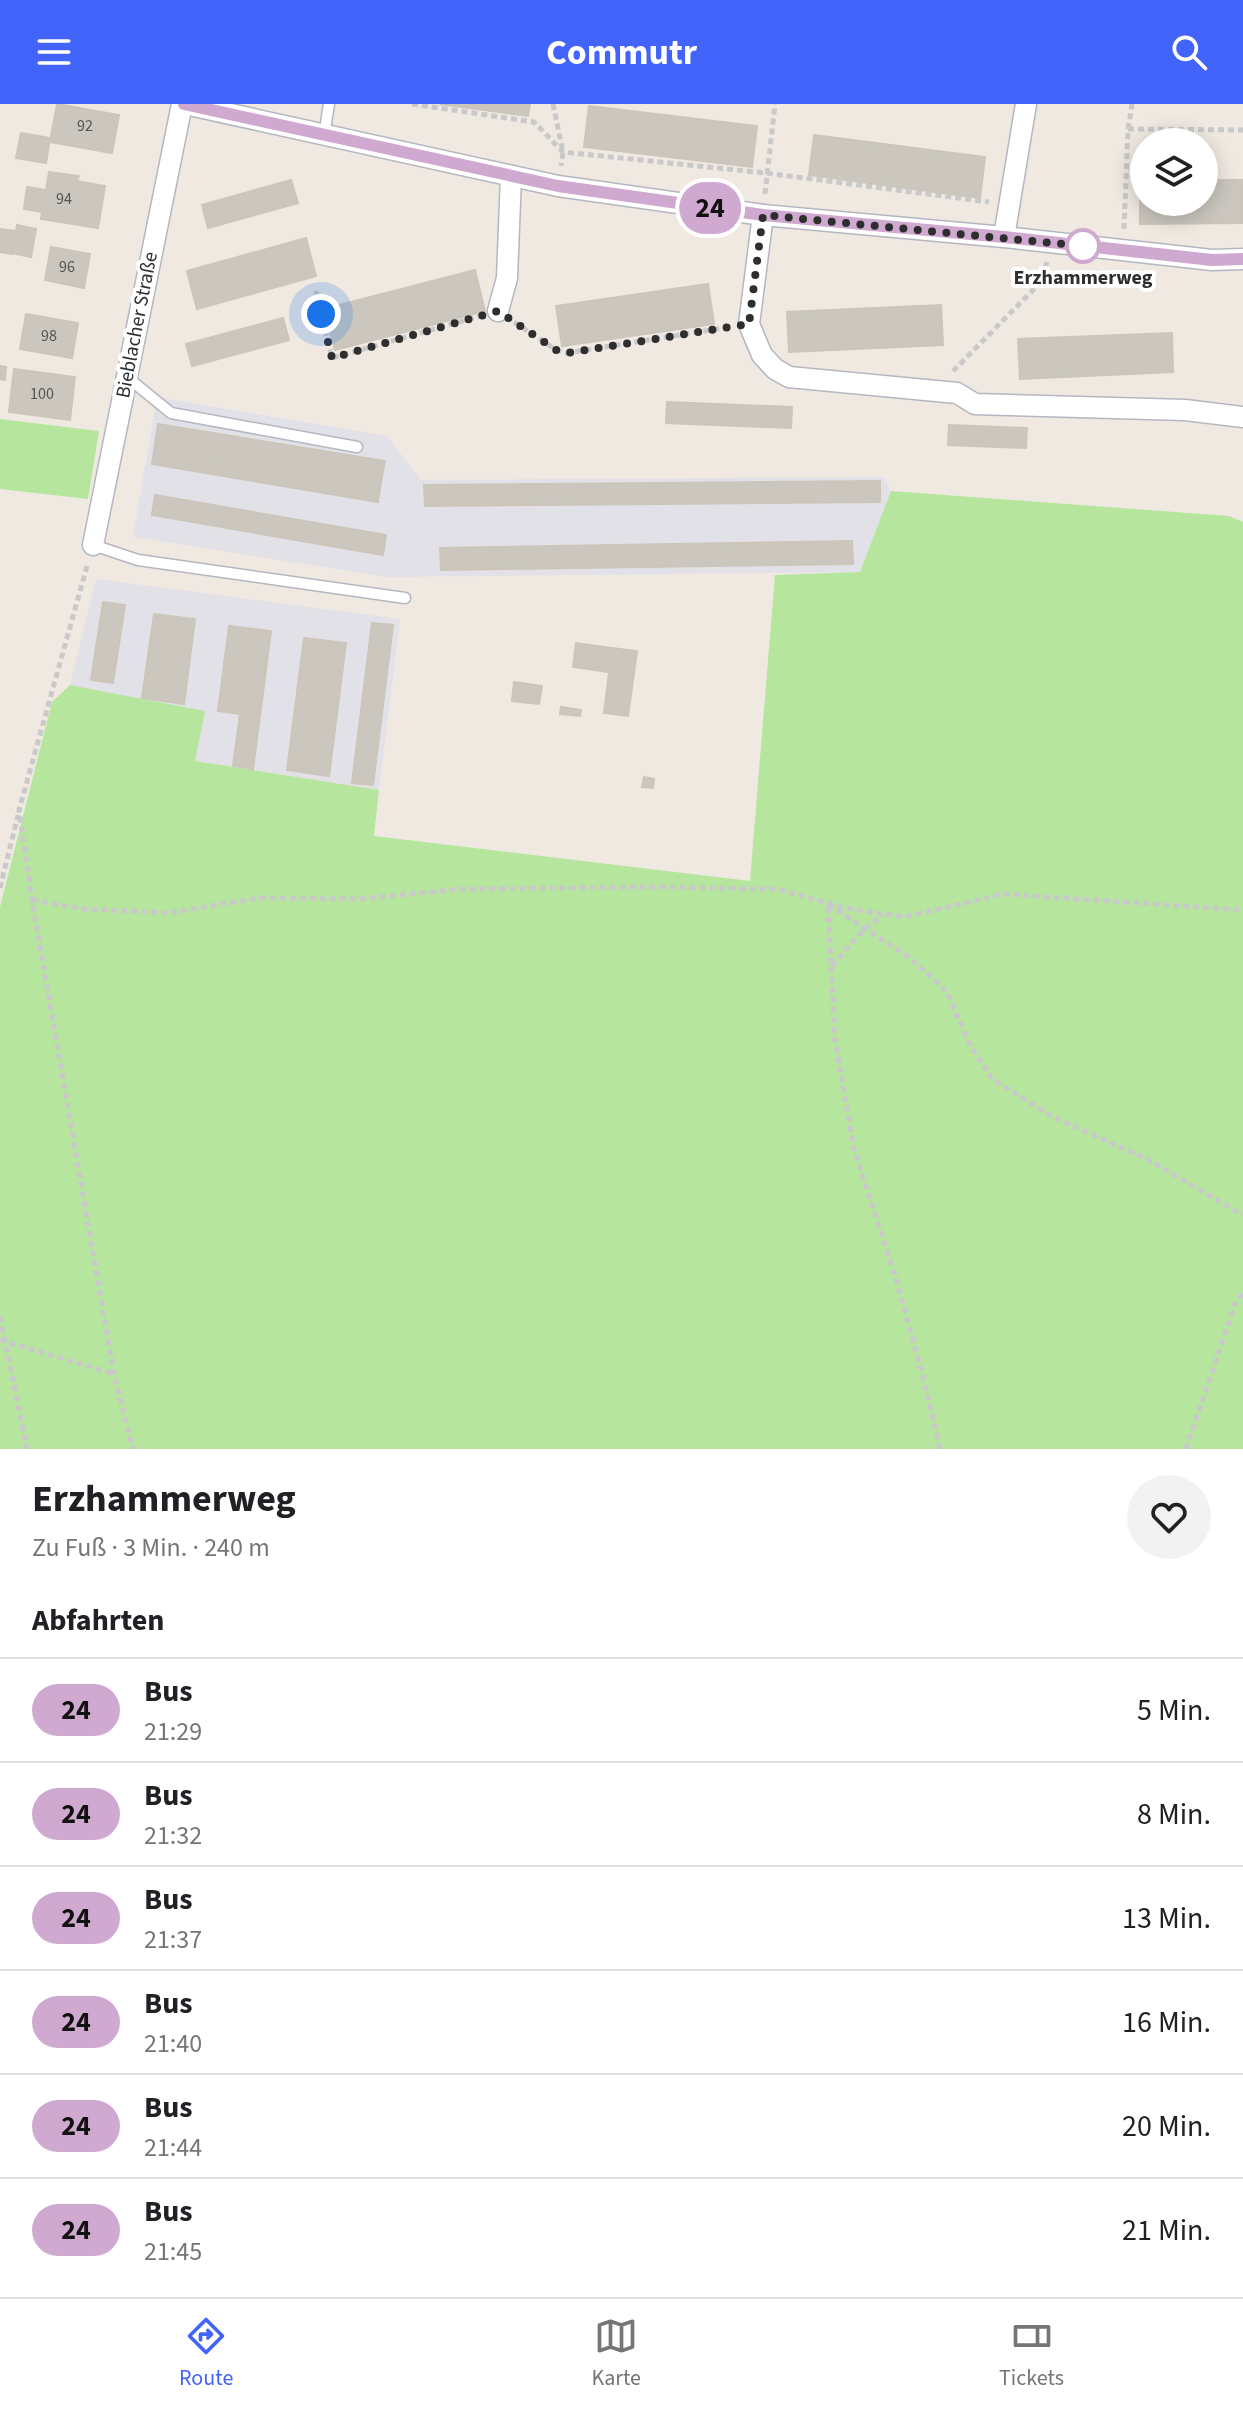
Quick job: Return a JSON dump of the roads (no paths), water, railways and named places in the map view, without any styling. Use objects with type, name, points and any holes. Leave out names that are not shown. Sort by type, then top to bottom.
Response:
[{"type":"street","points":[[183,104],[558,186],[763,215],[1212,260],[1243,259]]},
{"type":"street","name":"Bieblacher Straße","points":[[93,545],[183,104]]},
{"type":"street","points":[[1004,237],[1026,104]]},
{"type":"street","points":[[498,311],[507,278],[511,176]]},
{"type":"street","points":[[763,215],[749,324],[762,355],[775,369],[789,377],[944,391],[957,393],[975,404],[1185,410],[1243,417]]},
{"type":"lane","points":[[324,136],[329,104]]},
{"type":"lane","points":[[127,377],[171,413],[357,447]]},
{"type":"lane","points":[[93,545],[138,560],[405,598]]},
{"type":"place","name":"Erzhammerweg","points":[[1083,246]]}]
